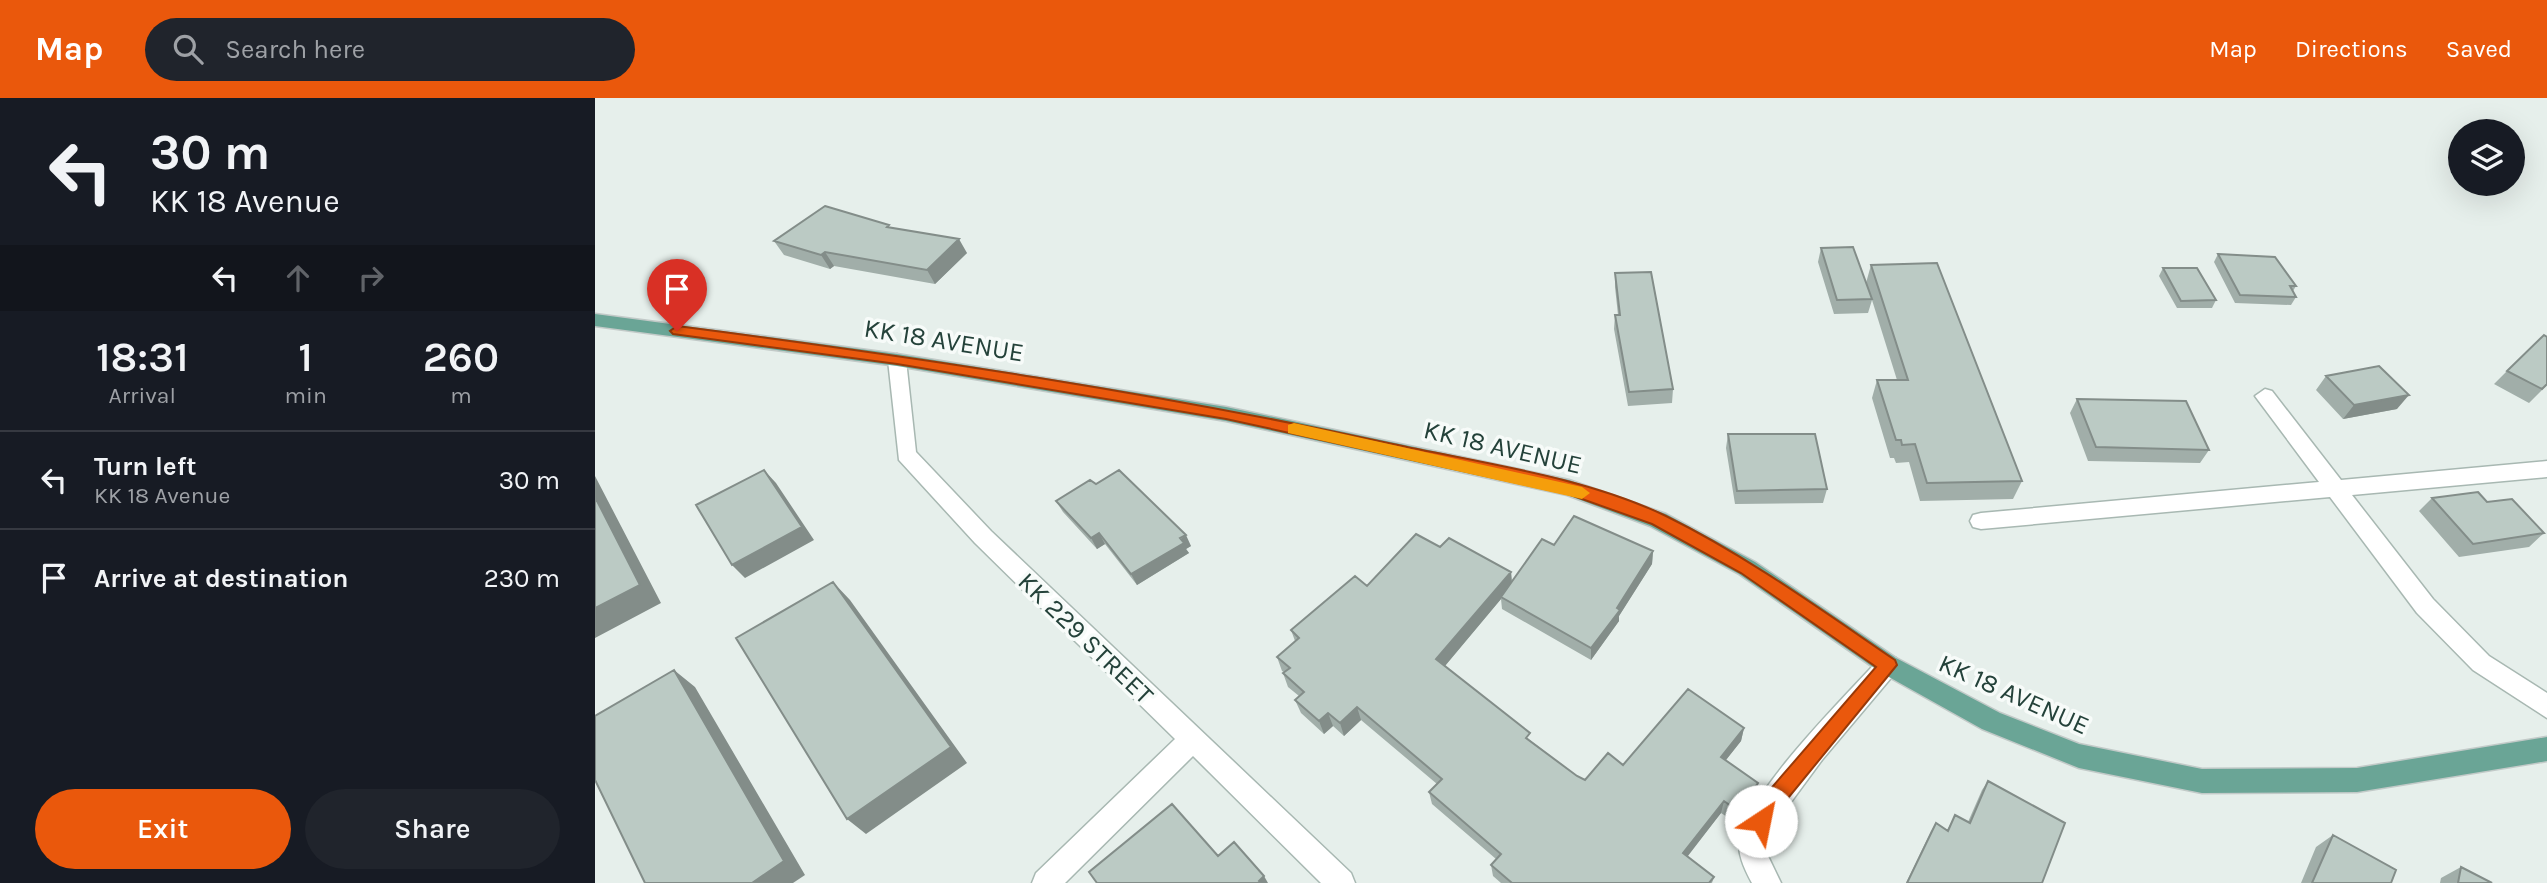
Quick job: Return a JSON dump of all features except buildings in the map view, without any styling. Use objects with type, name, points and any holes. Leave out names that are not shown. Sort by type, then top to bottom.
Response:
[{"type":"main road","name":"KK 18 AVENUE","points":[[595,320],[897,359],[1226,414],[1569,488],[1658,520],[1747,568],[1888,665],[1991,721],[2079,756],[2202,781],[2357,780],[2547,749]]},
{"type":"street","name":"KK 229 STREET","points":[[897,359],[906,455],[983,537],[1191,741],[1341,883]]},
{"type":"street","points":[[2265,396],[2425,606],[2481,663],[2547,707]]},
{"type":"street","points":[[1981,521],[2547,469]]},
{"type":"street","points":[[1766,883],[1755,862],[1753,836],[1768,807],[1888,665]]},
{"type":"street","points":[[1046,883],[1191,741]]},
{"type":"slow traffic","points":[[1294,429],[1582,493]]},
{"type":"route","points":[[677,331],[897,359],[1226,414],[1569,488],[1658,520],[1747,568],[1888,665],[1768,807],[1761,821]]}]
